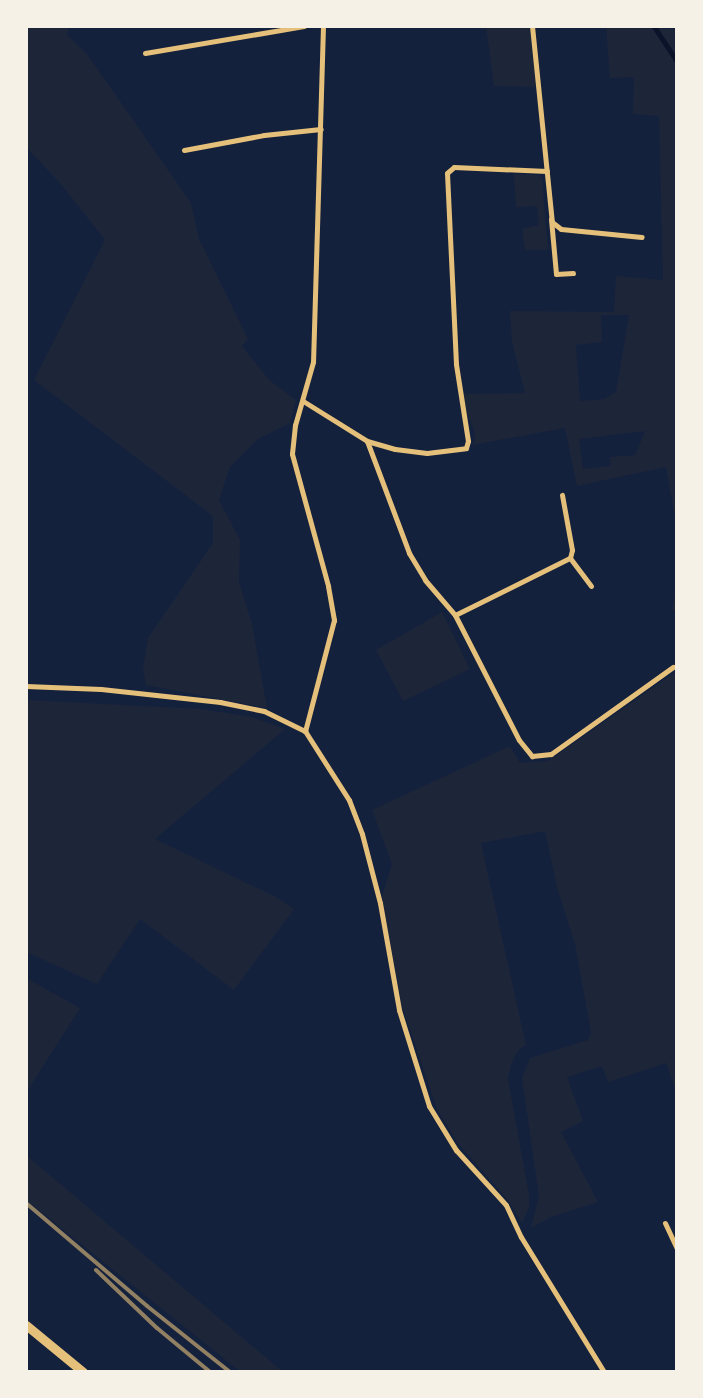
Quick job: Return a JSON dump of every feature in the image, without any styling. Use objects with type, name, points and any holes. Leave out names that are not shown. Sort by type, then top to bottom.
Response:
[{"type":"street","points":[[145,53],[304,26]]},
{"type":"street","points":[[305,731],[334,620],[328,586],[292,454],[295,425],[313,362],[323,26]]},
{"type":"street","points":[[532,26],[556,274],[573,273]]},
{"type":"street","points":[[184,150],[264,135],[321,129]]},
{"type":"street","points":[[303,401],[367,441],[416,453],[466,448],[468,441],[456,364],[446,173],[454,167],[547,171]]},
{"type":"street","points":[[551,218],[561,230],[642,237]]},
{"type":"street","points":[[367,441],[409,553],[425,580],[454,615],[519,740],[532,756],[551,754],[673,667]]},
{"type":"street","points":[[454,615],[570,558],[572,554],[562,496]]},
{"type":"street","points":[[570,558],[591,586]]},
{"type":"street","points":[[26,686],[101,689],[220,702],[264,711],[305,731],[348,800],[362,834],[380,904],[399,1010],[429,1106],[456,1150],[506,1206],[521,1237],[604,1372]]},
{"type":"street","points":[[665,1223],[677,1249]]},
{"type":"street","points":[[26,1325],[83,1372]]},
{"type":"shaded area","points":[[26,26],[69,26],[67,35],[87,54],[191,203],[199,239],[248,339],[242,346],[269,380],[296,400],[290,423],[258,439],[230,467],[219,500],[240,540],[239,582],[252,624],[267,708],[146,685],[143,668],[148,638],[213,543],[213,516],[34,380],[105,240],[61,184],[26,147]]},
{"type":"shaded area","points":[[486,26],[530,26],[536,87],[494,86]]},
{"type":"shaded area","points":[[606,26],[677,29],[677,529],[666,467],[577,486],[565,428],[472,445],[475,440],[474,430],[464,404],[463,394],[525,393],[512,342],[510,311],[614,312],[616,276],[663,280],[659,116],[633,114],[634,77],[610,78]],"holes":[[[601,315],[629,315],[616,392],[604,399],[580,401],[576,345],[602,342]],[[645,431],[635,455],[610,457],[611,466],[583,469],[579,439]]]},
{"type":"shaded area","points":[[514,174],[538,175],[542,178],[548,250],[525,250],[522,229],[539,225],[537,206],[516,207]]},
{"type":"shaded area","points":[[677,584],[677,615],[672,609]]},
{"type":"shaded area","points":[[442,612],[470,669],[403,701],[376,650]]},
{"type":"shaded area","points":[[677,671],[677,1093],[666,1063],[608,1082],[602,1066],[567,1077],[583,1121],[561,1132],[598,1202],[551,1217],[531,1228],[539,1196],[522,1078],[530,1058],[588,1040],[591,1032],[575,944],[558,891],[545,831],[481,843],[526,1045],[518,1050],[512,1062],[508,1079],[529,1195],[529,1207],[522,1223],[508,1200],[457,1142],[437,1109],[402,1006],[382,897],[392,864],[372,810],[510,746],[520,763],[548,761]]},
{"type":"shaded area","points":[[26,700],[201,709],[252,717],[285,729],[155,839],[276,897],[294,909],[234,990],[140,919],[97,984],[26,952]]},
{"type":"shaded area","points":[[26,978],[80,1008],[26,1093]]},
{"type":"shaded area","points":[[26,1155],[283,1372],[241,1372],[26,1200]]},
{"type":"waterway","points":[[654,26],[677,61]]},
{"type":"railway","points":[[26,1203],[147,1306],[230,1372]]},
{"type":"railway","points":[[96,1270],[157,1328],[210,1372]]}]
